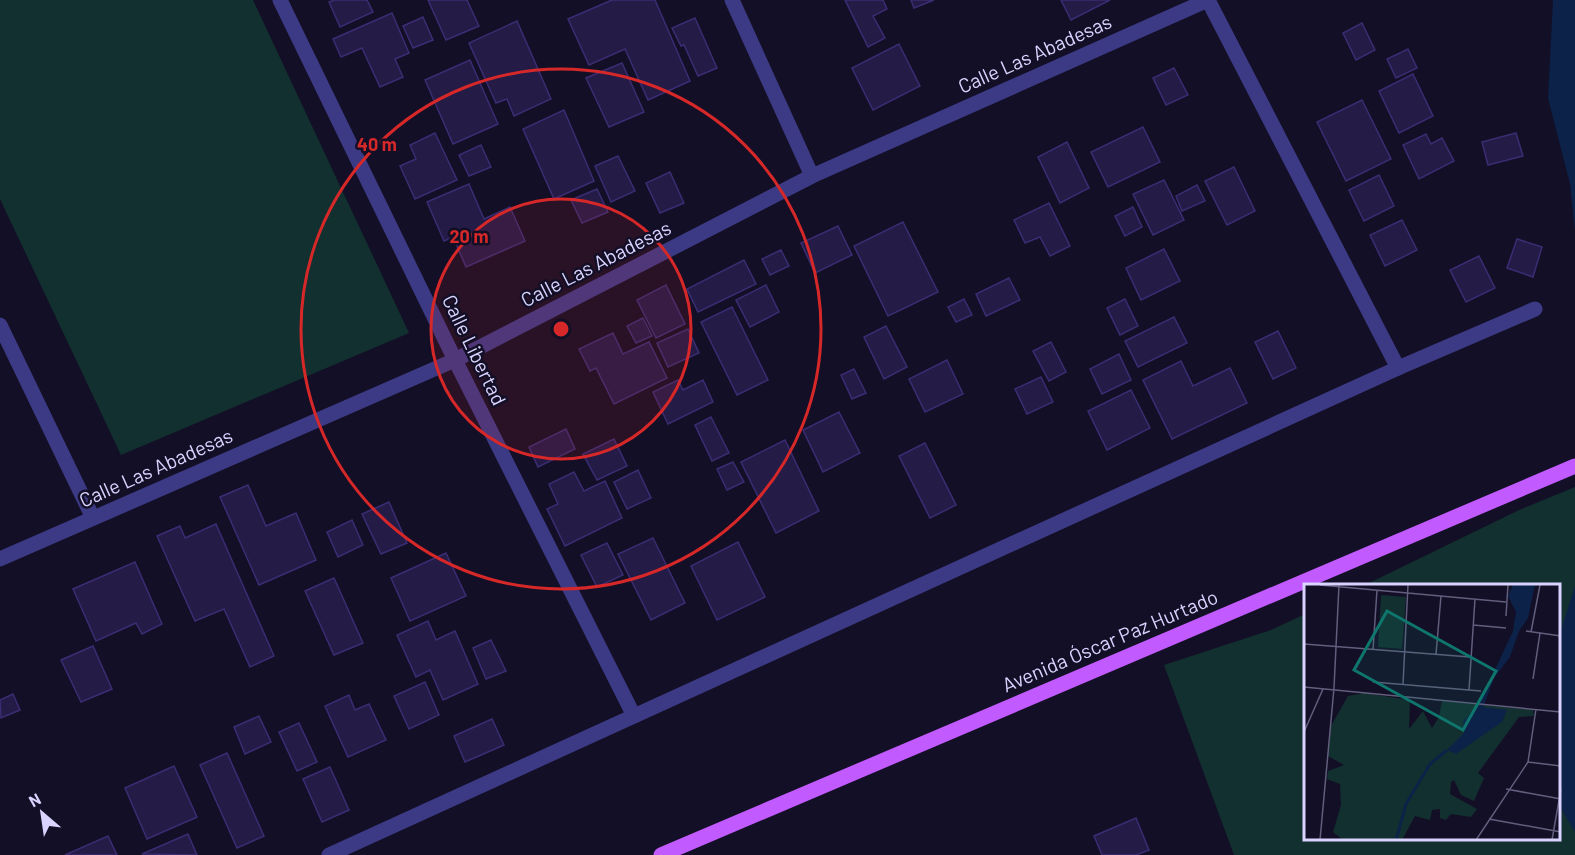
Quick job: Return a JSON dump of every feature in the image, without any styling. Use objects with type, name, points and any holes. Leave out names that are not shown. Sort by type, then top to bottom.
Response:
[{"type":"main road","name":"Avenida Óscar Paz Hurtado","points":[[661,855],[1575,466]]},
{"type":"street","name":"Calle Libertad","points":[[280,0],[455,360],[634,716]]},
{"type":"street","points":[[732,0],[812,176]]},
{"type":"street","name":"Calle Las Abadesas","points":[[0,559],[455,360],[812,176],[1208,0]]},
{"type":"street","points":[[1208,0],[1398,368]]},
{"type":"street","points":[[329,855],[1398,368],[1535,309]]},
{"type":"street","points":[[0,325],[93,518]]},
{"type":"green space","points":[[0,0],[253,0],[409,333],[121,455],[0,199]]},
{"type":"green space","points":[[1575,487],[1575,855],[1234,855],[1164,665],[1271,630],[1304,614],[1304,840],[1560,840],[1560,584],[1367,584],[1517,511]]},
{"type":"water","points":[[1553,0],[1575,0],[1575,230],[1570,184],[1548,98]]},
{"type":"water","points":[[1575,586],[1575,832],[1560,807],[1560,634]]},
{"type":"building","points":[[367,0],[373,12],[340,27],[329,2]]},
{"type":"building","points":[[428,0],[467,0],[479,26],[446,40]]},
{"type":"building","points":[[612,0],[655,0],[690,81],[648,100],[625,49],[589,65],[568,19]]},
{"type":"building","points":[[845,0],[883,0],[887,9],[873,16],[885,38],[868,47]]},
{"type":"building","points":[[911,0],[934,0],[914,8]]},
{"type":"building","points":[[1061,0],[1110,0],[1071,20]]},
{"type":"building","points":[[392,13],[409,53],[395,59],[403,77],[380,87],[362,48],[341,57],[333,39]]},
{"type":"building","points":[[423,17],[433,40],[413,48],[403,26]]},
{"type":"building","points":[[695,18],[717,68],[698,76],[684,45],[681,46],[672,28]]},
{"type":"building","points":[[517,21],[551,99],[514,116],[507,99],[496,103],[469,43]]},
{"type":"building","points":[[1362,23],[1375,50],[1356,60],[1343,33]]},
{"type":"building","points":[[899,44],[920,86],[873,110],[852,68]]},
{"type":"building","points":[[1408,49],[1417,68],[1396,78],[1387,59]]},
{"type":"building","points":[[470,60],[498,124],[453,144],[425,80]]},
{"type":"building","points":[[622,63],[644,112],[609,127],[586,78]]},
{"type":"building","points":[[1174,68],[1188,95],[1166,105],[1153,78]]},
{"type":"building","points":[[1413,74],[1433,116],[1399,133],[1379,91]]},
{"type":"building","points":[[1362,100],[1391,159],[1346,181],[1317,122]]},
{"type":"building","points":[[564,110],[594,181],[554,199],[523,129]]},
{"type":"building","points":[[1143,127],[1160,162],[1108,187],[1091,152]]},
{"type":"building","points":[[435,133],[457,180],[415,199],[400,166],[416,159],[410,145]]},
{"type":"building","points":[[1516,133],[1523,156],[1488,165],[1482,142]]},
{"type":"building","points":[[1426,134],[1431,144],[1442,138],[1454,161],[1419,179],[1403,145]]},
{"type":"building","points":[[1067,142],[1089,188],[1060,203],[1038,157]]},
{"type":"building","points":[[481,145],[491,167],[469,176],[459,155]]},
{"type":"building","points":[[618,156],[635,191],[611,202],[595,166]]},
{"type":"building","points":[[1234,167],[1255,211],[1227,225],[1205,181]]},
{"type":"building","points":[[670,172],[684,203],[660,213],[646,183]]},
{"type":"building","points":[[1379,175],[1394,206],[1364,221],[1349,190]]},
{"type":"building","points":[[1164,180],[1184,220],[1153,235],[1133,194]]},
{"type":"building","points":[[469,184],[484,219],[510,207],[525,241],[466,267],[453,237],[444,241],[427,202]]},
{"type":"building","points":[[1197,185],[1205,201],[1182,211],[1176,196]]},
{"type":"building","points":[[597,189],[608,212],[582,223],[571,200]]},
{"type":"building","points":[[1049,203],[1070,246],[1050,256],[1040,237],[1025,243],[1014,220]]},
{"type":"building","points":[[1133,207],[1142,227],[1125,236],[1115,216]]},
{"type":"building","points":[[1402,220],[1417,250],[1385,266],[1370,235]]},
{"type":"building","points":[[903,222],[938,292],[888,316],[854,246]]},
{"type":"building","points":[[838,226],[852,255],[815,273],[801,243]]},
{"type":"building","points":[[1517,239],[1542,247],[1533,277],[1507,268]]},
{"type":"building","points":[[1164,249],[1180,281],[1141,300],[1126,268]]},
{"type":"building","points":[[781,250],[789,266],[770,275],[762,259]]},
{"type":"building","points":[[1479,256],[1495,288],[1466,302],[1450,270]]},
{"type":"building","points":[[744,260],[756,284],[698,312],[687,289]]},
{"type":"building","points":[[1009,278],[1020,300],[986,316],[976,294]]},
{"type":"building","points":[[666,285],[685,324],[656,338],[637,300]]},
{"type":"building","points":[[766,285],[779,312],[750,327],[736,300]]},
{"type":"building","points":[[964,299],[972,315],[956,322],[948,307]]},
{"type":"building","points":[[1125,299],[1138,326],[1120,335],[1107,308]]},
{"type":"building","points":[[732,307],[768,380],[737,395],[701,322]]},
{"type":"building","points":[[1174,317],[1187,343],[1138,367],[1125,341]]},
{"type":"building","points":[[643,318],[652,336],[636,343],[627,326]]},
{"type":"building","points":[[886,326],[907,367],[884,379],[864,337]]},
{"type":"building","points":[[688,329],[699,353],[668,367],[657,343]]},
{"type":"building","points":[[1278,331],[1296,368],[1273,379],[1255,342]]},
{"type":"building","points":[[613,333],[623,354],[649,342],[667,378],[614,404],[596,368],[590,371],[579,349]]},
{"type":"building","points":[[1051,342],[1066,372],[1049,381],[1033,351]]},
{"type":"building","points":[[1119,354],[1131,380],[1102,394],[1090,369]]},
{"type":"building","points":[[947,360],[963,394],[925,412],[909,379]]},
{"type":"building","points":[[1181,361],[1193,386],[1230,368],[1247,403],[1172,439],[1143,380]]},
{"type":"building","points":[[854,369],[866,393],[852,399],[841,375]]},
{"type":"building","points":[[1041,377],[1053,402],[1027,414],[1015,389]]},
{"type":"building","points":[[678,380],[683,390],[703,380],[713,402],[668,424],[653,392]]},
{"type":"building","points":[[1131,390],[1150,428],[1107,450],[1088,411]]},
{"type":"building","points":[[839,412],[860,453],[823,472],[803,430]]},
{"type":"building","points":[[711,417],[729,453],[712,461],[695,425]]},
{"type":"building","points":[[566,429],[575,449],[538,467],[529,447]]},
{"type":"building","points":[[614,439],[627,466],[597,480],[583,454]]},
{"type":"building","points":[[785,440],[819,511],[776,533],[741,462]]},
{"type":"building","points":[[925,443],[956,505],[930,518],[899,456]]},
{"type":"building","points":[[733,462],[744,482],[727,490],[717,469]]},
{"type":"building","points":[[638,470],[651,498],[627,509],[614,482]]},
{"type":"building","points":[[574,472],[584,491],[605,481],[622,518],[565,546],[547,509],[558,504],[549,484]]},
{"type":"building","points":[[248,485],[266,526],[296,513],[316,560],[259,585],[220,497]]},
{"type":"building","points":[[389,502],[407,543],[381,554],[362,514]]},
{"type":"building","points":[[352,520],[363,545],[338,557],[327,532]]},
{"type":"building","points":[[216,524],[274,656],[250,667],[224,609],[195,621],[157,536],[180,526],[185,538]]},
{"type":"building","points":[[653,538],[685,603],[651,620],[618,554]]},
{"type":"building","points":[[738,542],[765,597],[717,620],[691,566]]},
{"type":"building","points":[[607,543],[623,575],[597,587],[581,555]]},
{"type":"building","points":[[446,553],[466,596],[410,621],[391,578]]},
{"type":"building","points":[[135,562],[162,624],[142,634],[136,623],[96,641],[73,589]]},
{"type":"building","points":[[334,578],[363,643],[334,655],[305,591]]},
{"type":"building","points":[[428,621],[436,640],[455,631],[478,684],[443,700],[430,670],[416,677],[397,635]]},
{"type":"building","points":[[491,640],[506,671],[486,679],[473,648]]},
{"type":"building","points":[[93,646],[112,689],[81,702],[61,660]]},
{"type":"building","points":[[425,682],[439,715],[409,729],[394,696]]},
{"type":"building","points":[[13,694],[20,710],[1,718],[0,700]]},
{"type":"building","points":[[349,695],[355,710],[369,704],[386,740],[348,757],[325,706]]},
{"type":"building","points":[[259,716],[271,742],[245,754],[234,727]]},
{"type":"building","points":[[492,719],[504,745],[465,762],[454,736]]},
{"type":"building","points":[[299,723],[317,762],[297,771],[279,732]]},
{"type":"building","points":[[227,753],[264,836],[237,848],[200,765]]},
{"type":"building","points":[[174,766],[197,817],[147,839],[125,788]]},
{"type":"building","points":[[330,767],[349,810],[322,822],[303,779]]},
{"type":"building","points":[[1136,818],[1149,850],[1136,855],[1102,855],[1094,836]]},
{"type":"building","points":[[188,834],[197,855],[142,854]]},
{"type":"building","points":[[108,836],[117,855],[65,855]]}]
